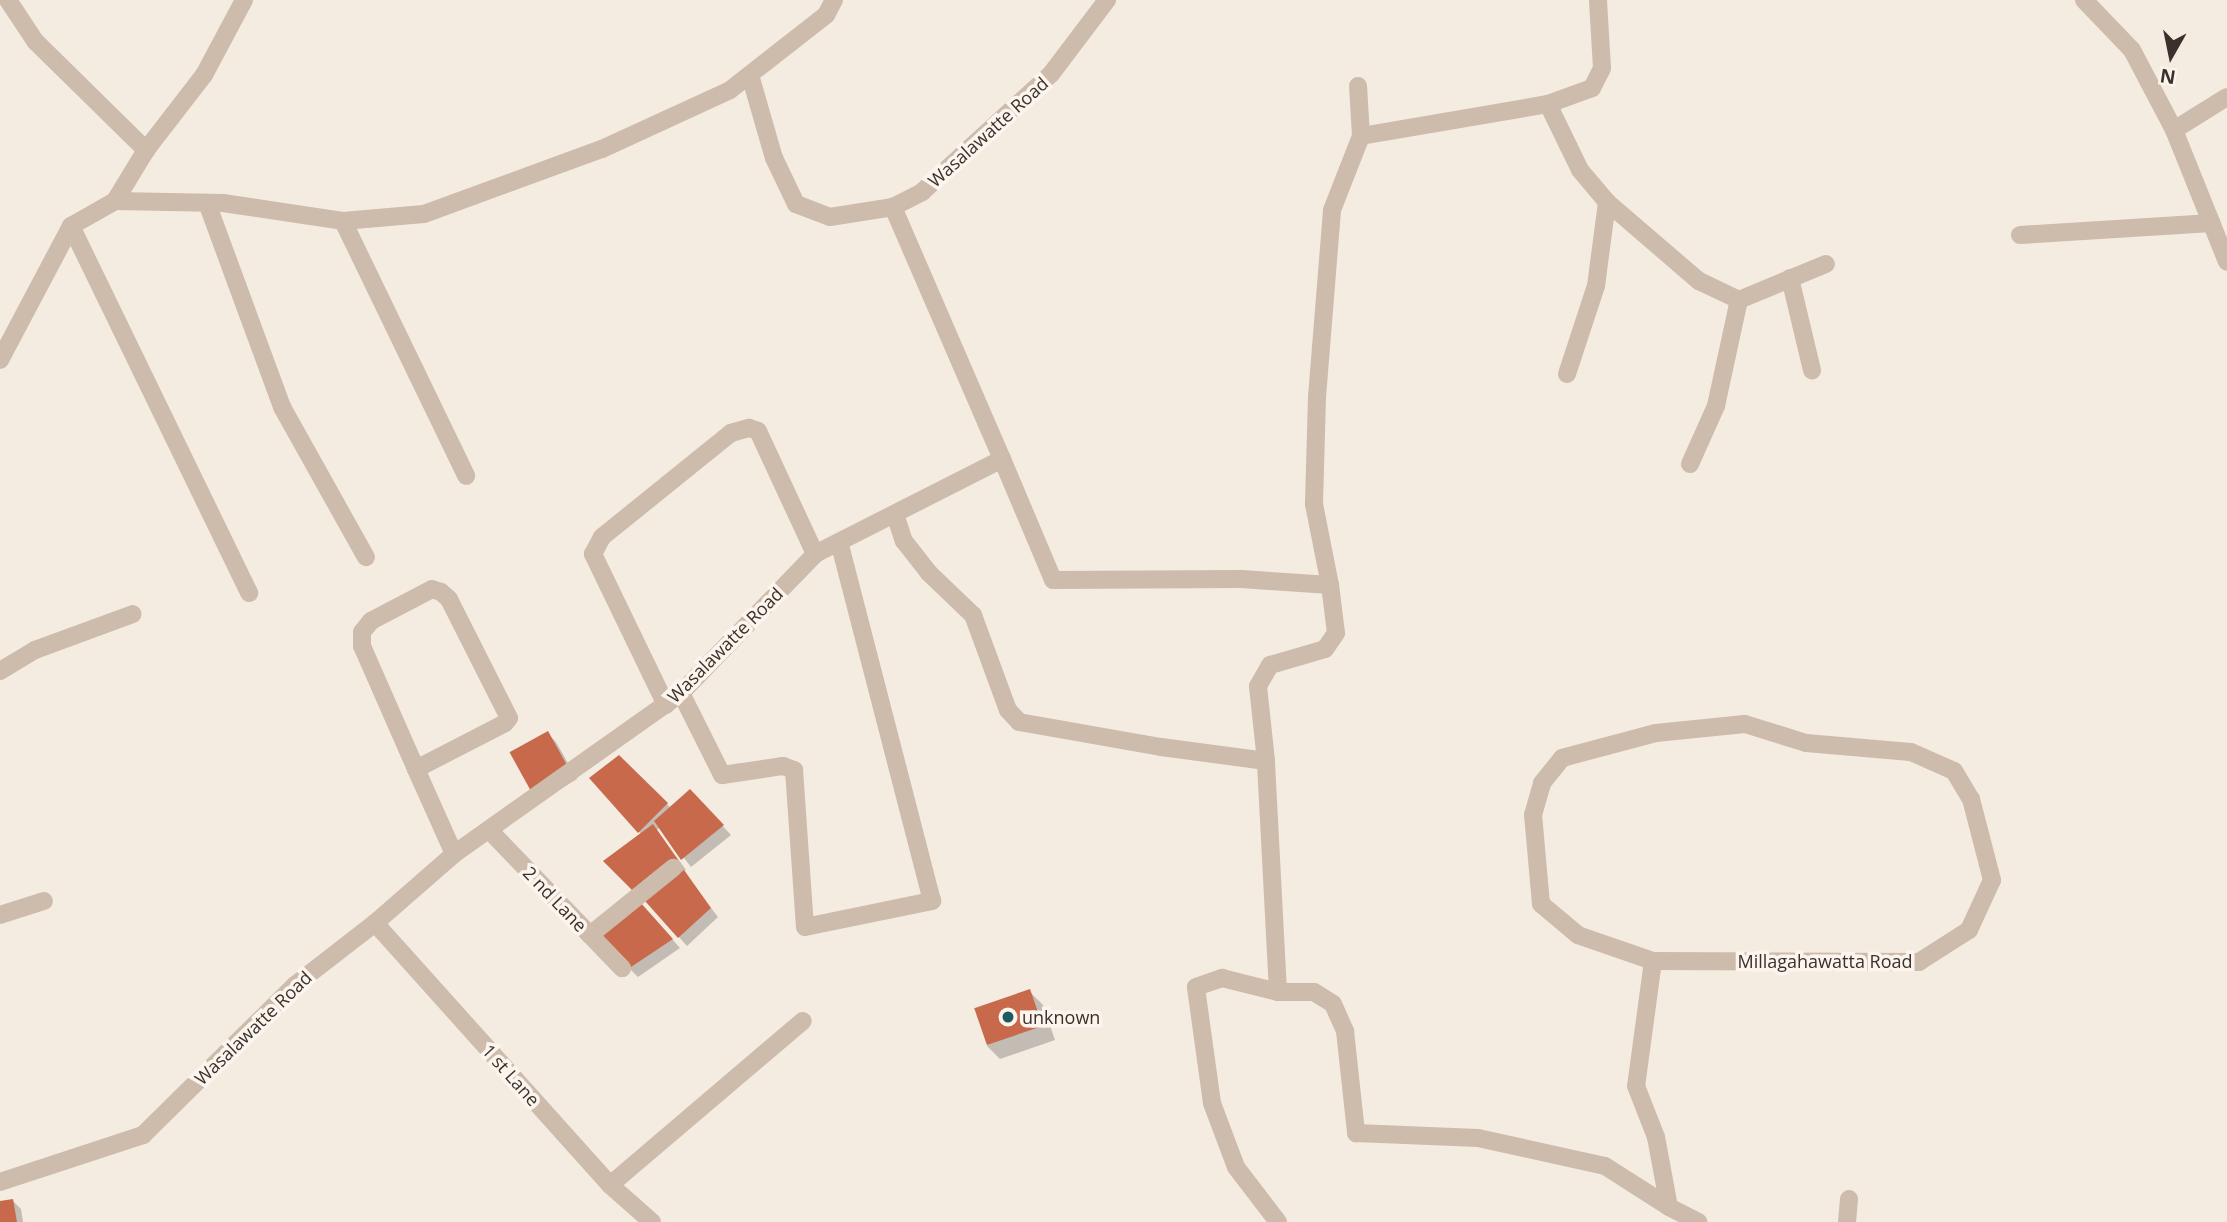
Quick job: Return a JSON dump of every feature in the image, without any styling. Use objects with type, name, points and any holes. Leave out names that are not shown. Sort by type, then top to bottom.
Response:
[{"type":"street","points":[[8,0],[35,41],[146,150]]},
{"type":"street","points":[[0,360],[71,226],[115,201],[146,150],[204,75],[244,0]]},
{"type":"street","points":[[115,201],[207,203],[343,221],[424,214],[601,149],[730,90],[826,15],[834,0]]},
{"type":"street","name":"Wasalawatte Road","points":[[750,75],[774,158],[796,204],[830,217],[893,207],[922,192],[1051,74],[1107,0]]},
{"type":"street","points":[[1361,136],[1548,104],[1592,88],[1602,68],[1598,0]]},
{"type":"street","points":[[2084,0],[2132,51],[2174,130],[2227,262]]},
{"type":"street","points":[[1278,992],[1266,761],[1258,686],[1270,665],[1325,649],[1336,633],[1330,585],[1314,504],[1317,397],[1332,210],[1361,136],[1358,86]]},
{"type":"street","points":[[2174,130],[2227,97]]},
{"type":"street","points":[[1548,104],[1580,170],[1607,202],[1699,281],[1739,300],[1826,264]]},
{"type":"street","points":[[1567,374],[1596,286],[1607,202]]},
{"type":"street","points":[[207,203],[282,407],[366,557]]},
{"type":"street","points":[[893,207],[1053,580],[1241,579],[1330,585]]},
{"type":"street","points":[[343,221],[466,476]]},
{"type":"street","points":[[2020,235],[2211,223]]},
{"type":"street","points":[[71,226],[249,593]]},
{"type":"street","points":[[1790,278],[1812,370]]},
{"type":"street","points":[[1690,464],[1716,407],[1739,300]]},
{"type":"street","points":[[666,705],[593,554],[603,537],[731,433],[749,428],[758,431],[815,554]]},
{"type":"street","name":"Wasalawatte Road","points":[[0,1182],[143,1135],[295,985],[375,923],[454,854],[681,694],[815,554],[840,544],[1002,459]]},
{"type":"street","points":[[895,514],[904,541],[929,573],[974,615],[1008,710],[1019,722],[1161,747],[1266,761]]},
{"type":"street","points":[[681,694],[722,775],[783,766],[794,770],[805,927],[932,901],[840,544]]},
{"type":"street","points":[[416,769],[505,723],[509,718],[449,599],[432,589],[371,621],[362,632],[362,646],[416,769],[454,854]]},
{"type":"street","points":[[0,671],[35,650],[133,614]]},
{"type":"street","name":"Millagahawatta Road","points":[[1745,723],[1806,743],[1911,752],[1954,771],[1971,799],[1992,880],[1969,930],[1919,962],[1653,961],[1578,935],[1541,904],[1532,815],[1542,783],[1562,758],[1656,733],[1745,723]]},
{"type":"street","name":"2 nd Lane","points":[[489,830],[622,968]]},
{"type":"street","points":[[590,935],[673,868]]},
{"type":"street","points":[[0,915],[44,901]]},
{"type":"street","name":"1 st Lane","points":[[375,923],[610,1185],[652,1222]]},
{"type":"street","points":[[1653,961],[1636,1087],[1656,1137],[1669,1207]]},
{"type":"street","points":[[1278,1222],[1236,1167],[1212,1104],[1196,987],[1222,978],[1278,992],[1314,992],[1333,1004],[1345,1031],[1356,1133],[1478,1138],[1605,1166],[1669,1207],[1698,1222]]},
{"type":"street","points":[[610,1185],[803,1021]]},
{"type":"street","points":[[1847,1222],[1849,1199]]},
{"type":"building","points":[[548,731],[570,770],[531,792],[510,752]]},
{"type":"building","points":[[619,755],[668,803],[638,833],[589,778]]},
{"type":"building","points":[[690,789],[724,825],[681,860],[654,821]]},
{"type":"building","points":[[653,824],[678,860],[635,893],[603,861]]},
{"type":"building","points":[[684,870],[711,908],[678,938],[645,901]]},
{"type":"building","points":[[640,902],[673,939],[628,969],[600,935]]},
{"type":"building","name":"unknown","points":[[1030,989],[1043,1026],[987,1045],[974,1008]]},
{"type":"building","points":[[13,1199],[17,1222],[0,1222],[0,1201]]},
{"type":"place","name":"unknown","points":[[1008,1017]]}]
